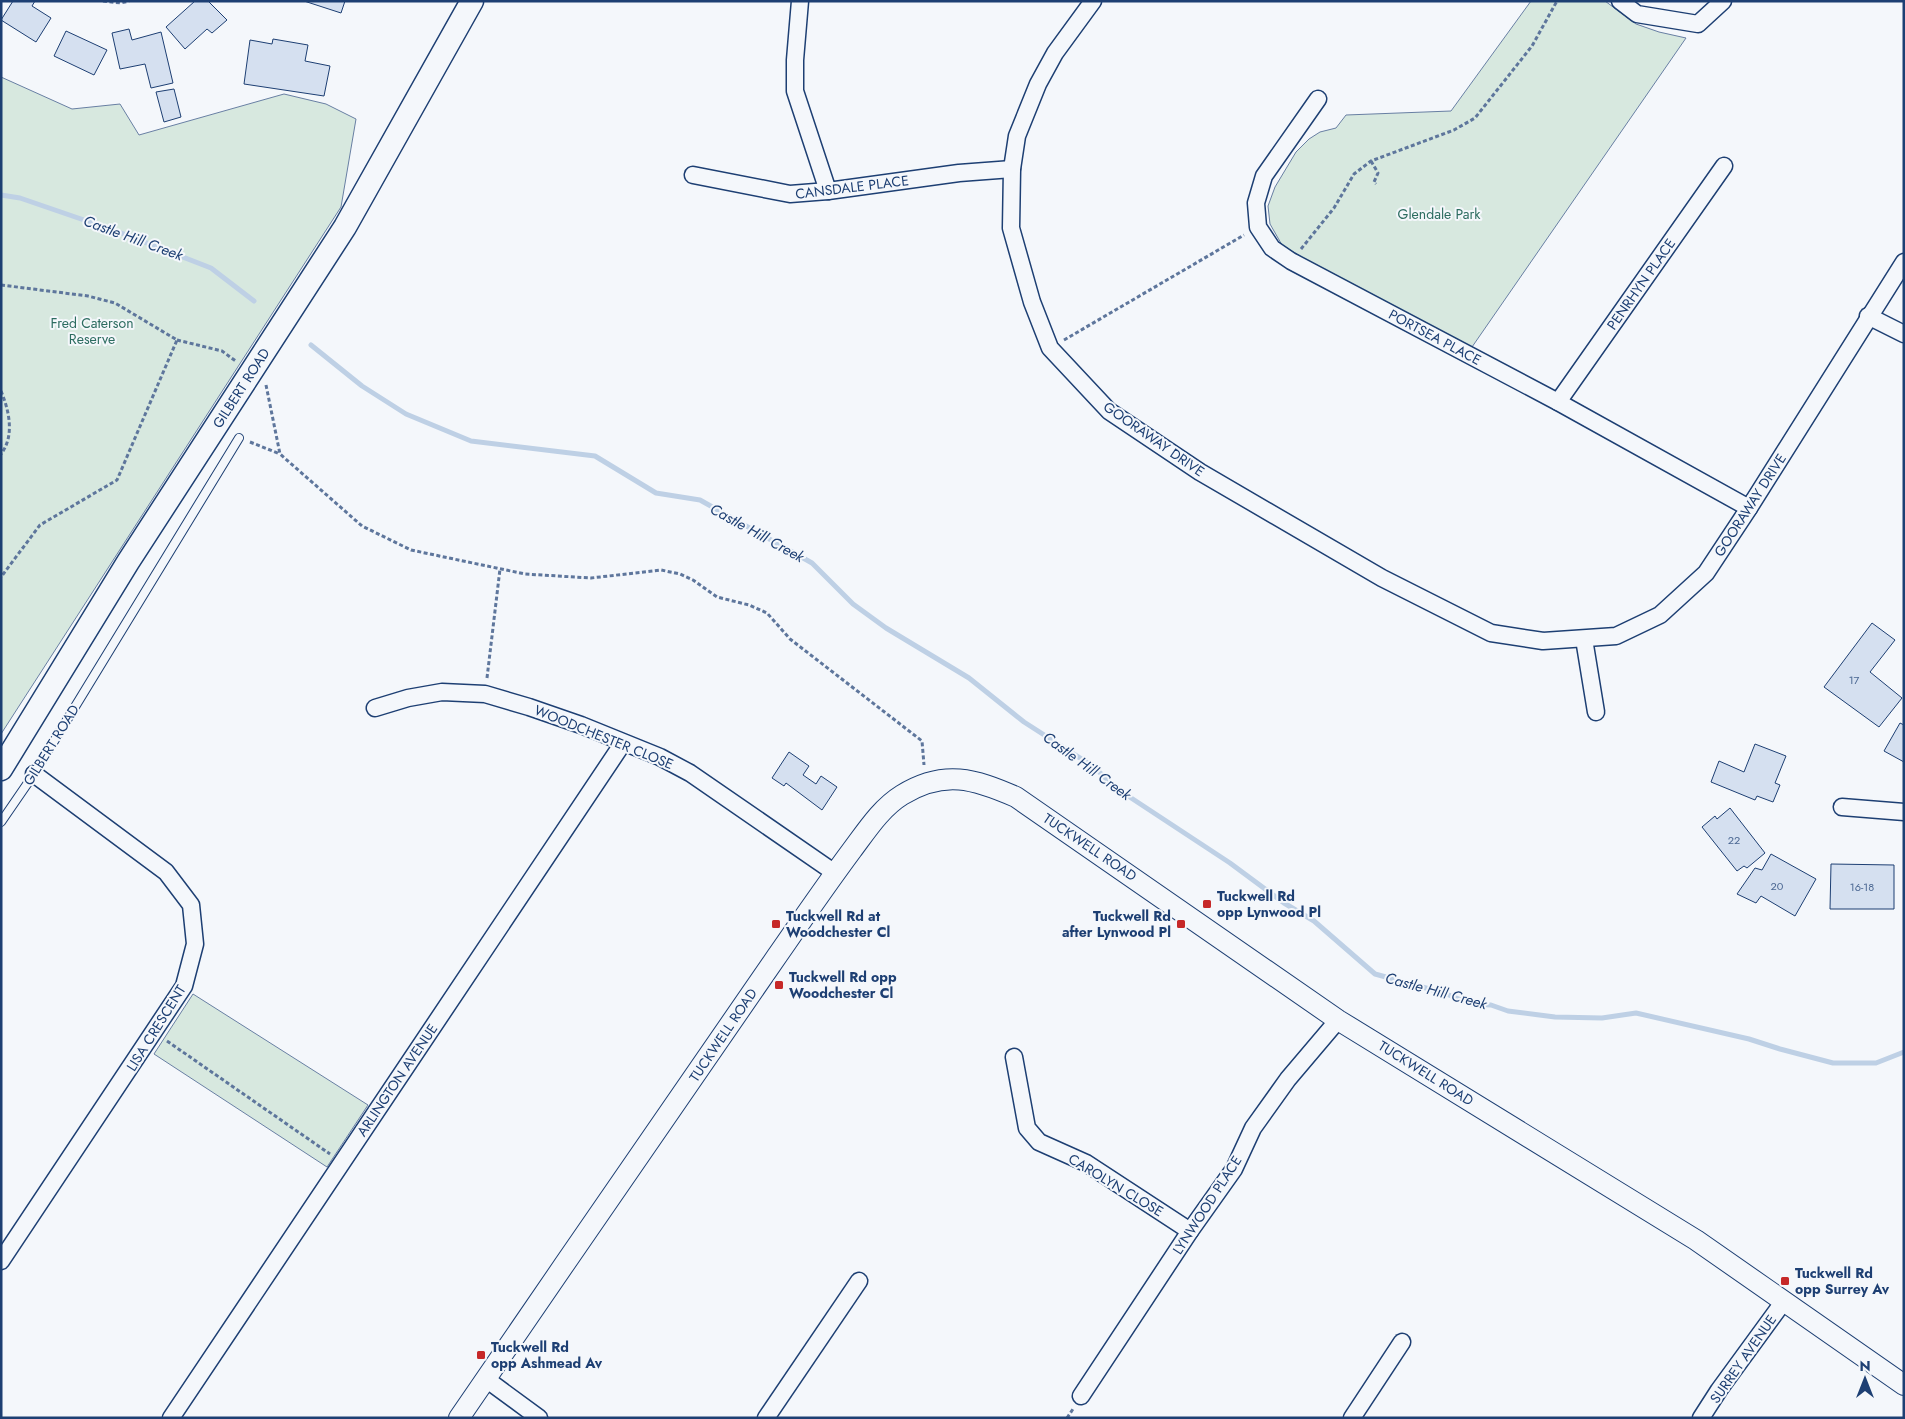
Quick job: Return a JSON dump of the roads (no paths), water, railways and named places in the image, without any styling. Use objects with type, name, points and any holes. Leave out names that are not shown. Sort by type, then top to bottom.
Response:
[{"type":"main road","name":"GILBERT ROAD","points":[[1,769],[128,562],[345,227],[472,1]]},
{"type":"street","points":[[800,1],[795,60],[795,92],[828,192]]},
{"type":"street","name":"GOORAWAY DRIVE","points":[[1093,1],[1055,53],[1038,84],[1016,136],[1012,168],[1011,228],[1032,302],[1050,348],[1109,410],[1200,472],[1382,578],[1490,633],[1543,641],[1616,636],[1660,615],[1706,573],[1904,262]]},
{"type":"street","points":[[1620,1],[1637,14],[1698,24],[1723,1]]},
{"type":"street","name":"PORTSEA PLACE","points":[[1318,99],[1264,176],[1256,203],[1258,227],[1272,248],[1290,261],[1558,402],[1749,508]]},
{"type":"street","name":"PENRHYN PLACE","points":[[1558,402],[1724,166]]},
{"type":"street","name":"CANSDALE PLACE","points":[[693,175],[790,194],[828,192],[959,173],[1012,168]]},
{"type":"street","points":[[1868,316],[1904,334]]},
{"type":"street","points":[[1584,639],[1596,712]]},
{"type":"street","name":"WOODCHESTER CLOSE","points":[[375,708],[408,698],[442,692],[485,694],[538,710],[660,758],[690,773],[835,873]]},
{"type":"street","name":"ARLINGTON AVENUE","points":[[171,1418],[623,743]]},
{"type":"street","name":"LISA CRESCENT","points":[[1,1261],[184,986],[195,944],[191,905],[166,872],[34,774]]},
{"type":"street","name":"TUCKWELL ROAD","points":[[458,1418],[835,873],[878,816],[900,796],[925,782],[951,779],[985,783],[1016,797],[1338,1020],[1696,1240],[1904,1385]]},
{"type":"street","points":[[1842,808],[1904,812]]},
{"type":"street","name":"LYNWOOD PLACE","points":[[1081,1396],[1190,1231],[1234,1169],[1253,1128],[1288,1079],[1338,1020]]},
{"type":"street","name":"CAROLYN CLOSE","points":[[1014,1057],[1027,1128],[1039,1142],[1086,1163],[1190,1231]]},
{"type":"street","points":[[766,1418],[859,1282]]},
{"type":"street","name":"SURREY AVENUE","points":[[1702,1418],[1719,1390],[1784,1300]]},
{"type":"street","points":[[1352,1418],[1402,1342]]},
{"type":"street","points":[[486,1379],[540,1418]]},
{"type":"lane","name":"GILBERT ROAD","points":[[1,822],[34,774],[239,438]]},
{"type":"waterway","name":"Castle Hill Creek","points":[[1,195],[20,198],[116,231],[211,268],[254,301]]},
{"type":"waterway","name":"Castle Hill Creek","points":[[311,345],[362,386],[406,414],[471,441],[595,456],[656,493],[700,500],[812,563],[853,604],[886,628],[969,678],[1024,722],[1094,767],[1116,788],[1230,863],[1284,903],[1314,921],[1375,974],[1444,993],[1471,1004],[1491,1005],[1508,1011],[1555,1017],[1602,1018],[1636,1013],[1749,1039],[1833,1063],[1876,1063],[1904,1052]]},
{"type":"place","name":"Tuckwell Rd opp Lynwood Pl","points":[[1207,904]]},
{"type":"place","name":"Tuckwell Rd at Woodchester Cl","points":[[776,924]]},
{"type":"place","name":"Tuckwell Rd after Lynwood Pl","points":[[1181,924]]},
{"type":"place","name":"Tuckwell Rd opp Woodchester Cl","points":[[779,985]]},
{"type":"place","name":"Tuckwell Rd opp Surrey Av","points":[[1785,1281]]},
{"type":"place","name":"Tuckwell Rd opp Ashmead Av","points":[[481,1355]]},
{"type":"park label","name":"Glendale Park","points":[[1439,214]]},
{"type":"park label","name":"Fred Caterson Reserve","points":[[92,332]]}]
